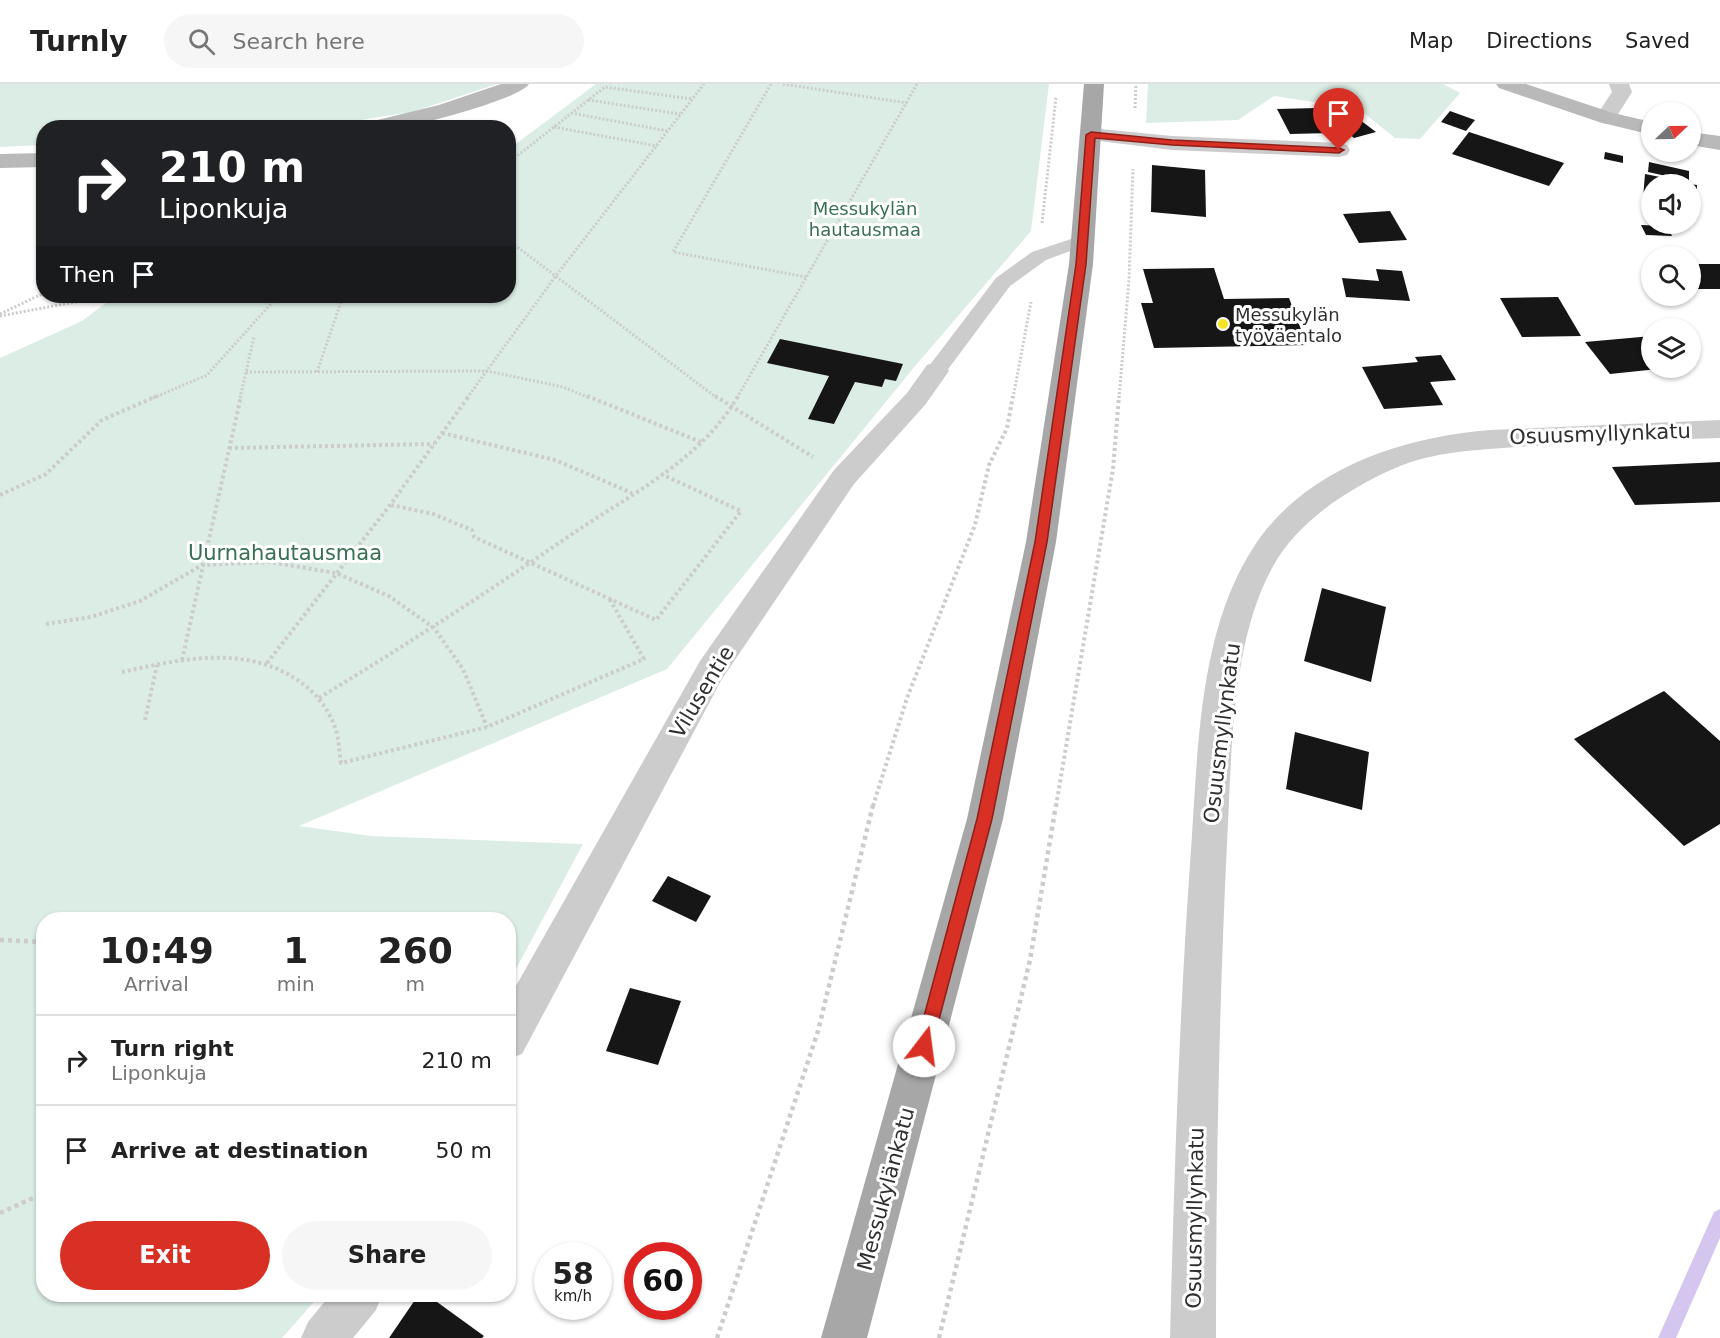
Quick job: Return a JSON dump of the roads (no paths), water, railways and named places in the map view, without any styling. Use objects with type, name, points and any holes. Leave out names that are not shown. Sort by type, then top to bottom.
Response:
[{"type":"main road","points":[[408,120],[486,98],[519,84]]},
{"type":"main road","name":"Messukylänkatu","points":[[844,1338],[985,819],[1041,542],[1083,240],[1094,84]]},
{"type":"main road","points":[[1506,84],[1606,118],[1641,126]]},
{"type":"main road","points":[[1701,140],[1720,143]]},
{"type":"main road","points":[[0,161],[36,160]]},
{"type":"street","points":[[1606,118],[1622,92],[1619,84]]},
{"type":"street","points":[[1091,135],[1339,150]]},
{"type":"street","name":"Vilusentie","points":[[516,1025],[711,670],[844,477],[916,399],[936,371]]},
{"type":"street","name":"Osuusmyllynkatu","points":[[1193,1338],[1194,1212],[1204,940],[1216,747],[1227,663],[1241,605],[1255,571],[1268,549],[1305,510],[1340,484],[1383,462],[1426,448],[1494,439],[1720,429]]},
{"type":"street","points":[[324,1338],[353,1302]]},
{"type":"lane","points":[[936,371],[1003,282],[1039,256],[1083,240]]},
{"type":"waterway","points":[[1667,1338],[1720,1218]]},
{"type":"place","name":"Messukylän työväentalo","points":[[1223,324]]},
{"type":"park label","name":"Messukylän hautausmaa","points":[[865,218]]},
{"type":"park label","name":"Uurnahautausmaa","points":[[285,553]]}]
